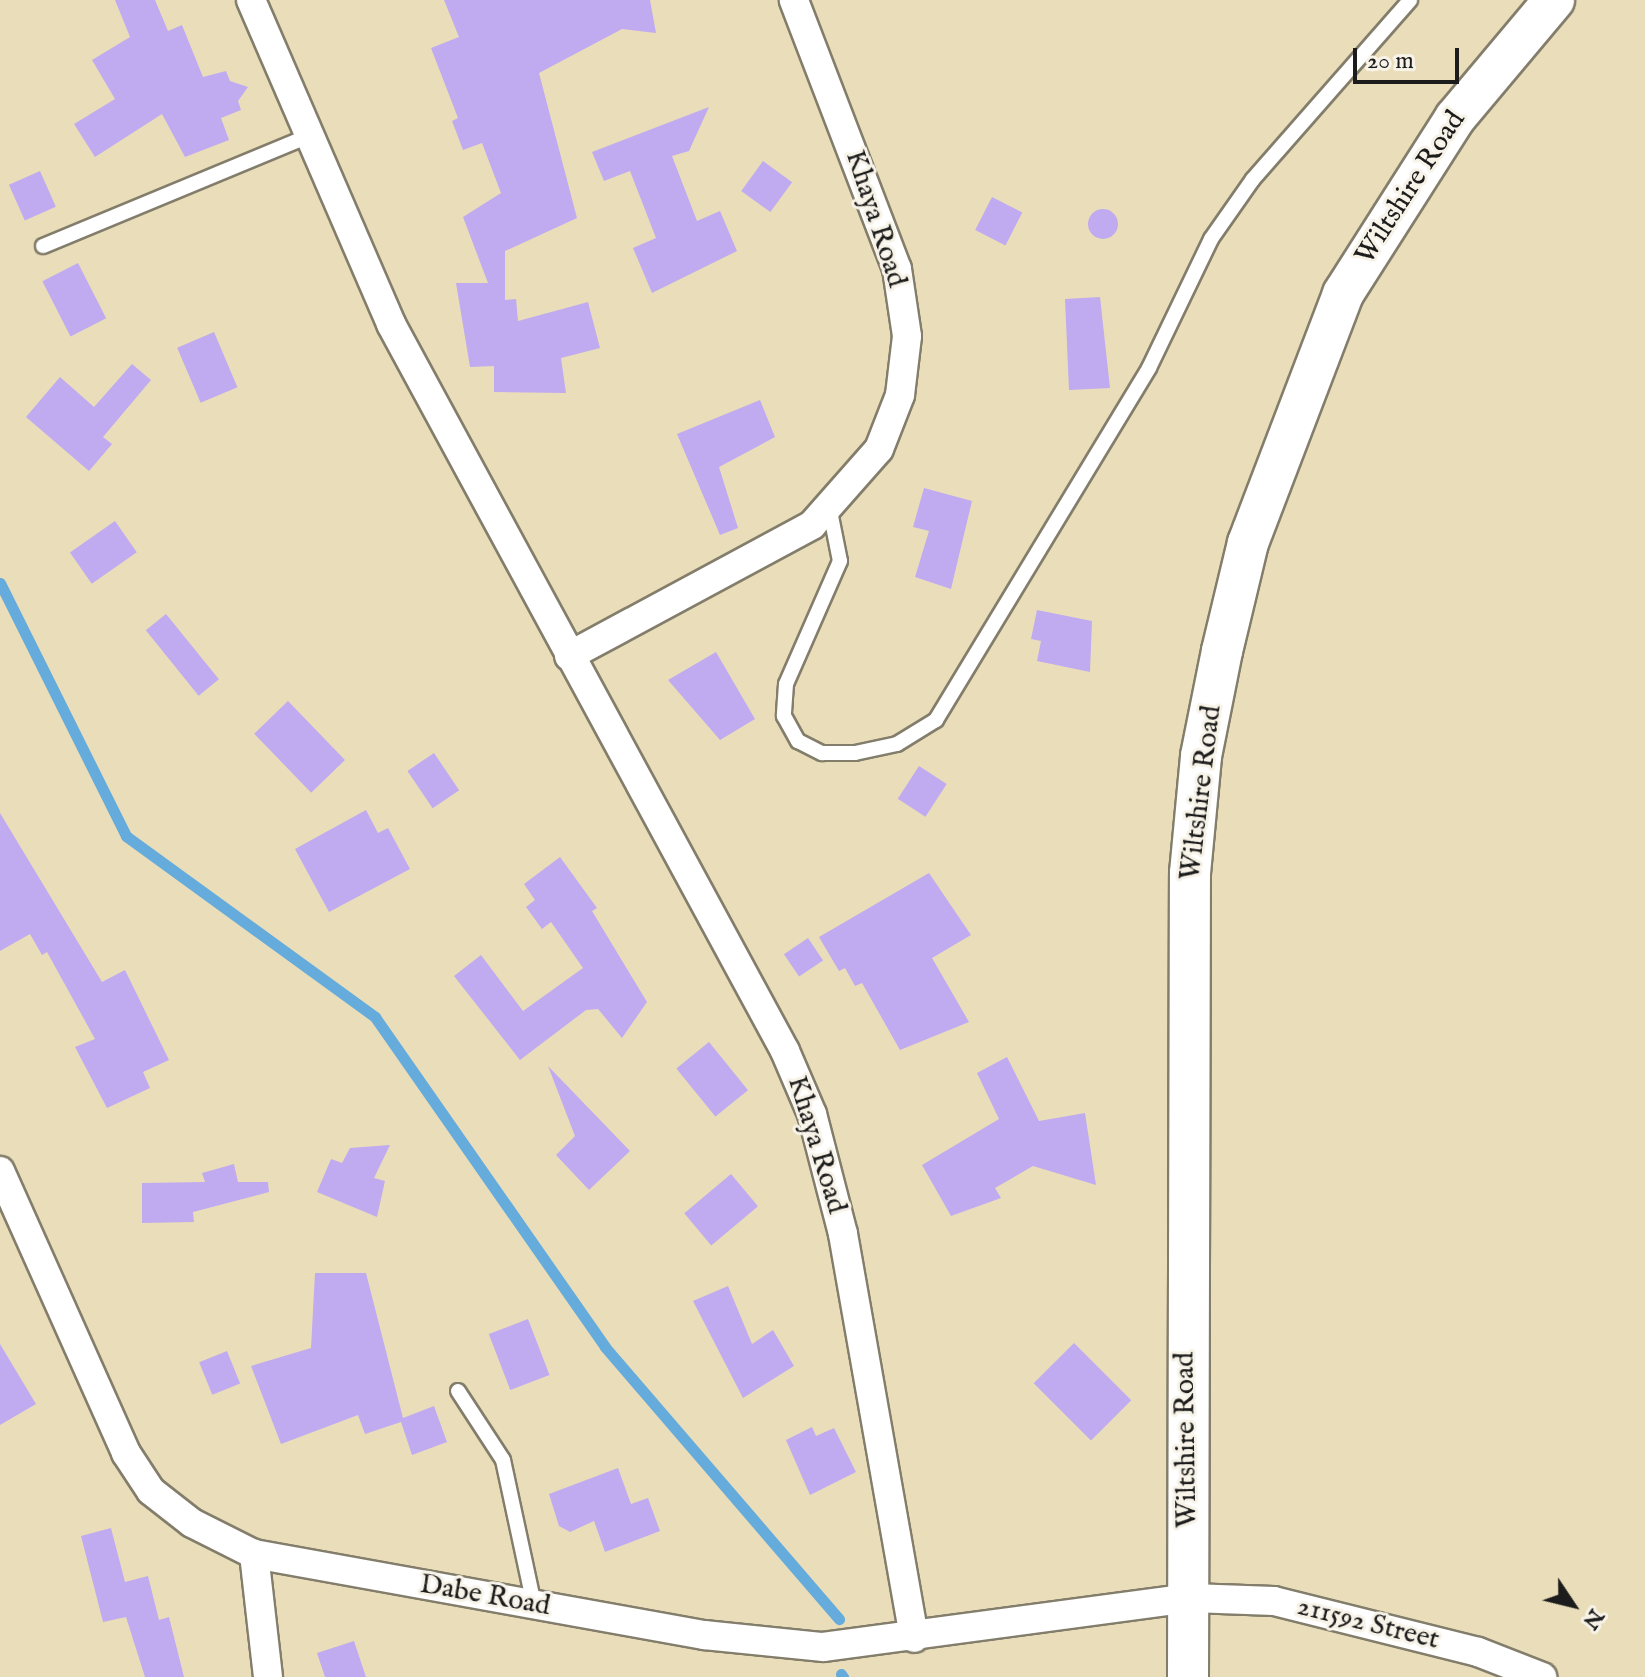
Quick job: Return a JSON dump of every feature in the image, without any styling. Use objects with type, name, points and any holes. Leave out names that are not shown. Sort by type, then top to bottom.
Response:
[{"type":"street","name":"Khaya Road","points":[[251,0],[391,324],[785,1051],[812,1114],[843,1234],[914,1638]]},
{"type":"street","name":"Khaya Road","points":[[569,656],[744,567],[830,511],[879,449],[900,395],[907,336],[897,269],[794,0]]},
{"type":"street","name":"Wiltshire Road","points":[[1188,1677],[1190,873],[1201,756],[1222,651],[1253,529],[1343,294],[1455,118],[1554,0]]},
{"type":"street","name":"Dabe Road","points":[[0,1171],[126,1453],[151,1491],[192,1523],[254,1554],[765,1643],[823,1647],[914,1638],[1189,1598]]},
{"type":"street","points":[[254,1554],[268,1677]]},
{"type":"street","name":"211592 Street","points":[[1189,1598],[1274,1601],[1351,1617],[1542,1677]]},
{"type":"lane","points":[[830,511],[840,561],[786,684],[784,716],[798,741],[822,753],[855,753],[897,744],[936,720],[1149,368],[1211,239],[1253,179],[1410,0]]},
{"type":"lane","points":[[43,246],[308,136]]},
{"type":"lane","points":[[458,1391],[503,1460],[534,1604]]},
{"type":"building","points":[[115,0],[155,0],[168,31],[182,25],[203,77],[226,71],[230,81],[248,87],[238,101],[241,110],[221,118],[229,140],[185,157],[162,114],[95,157],[74,124],[115,99],[92,60],[130,37]]},
{"type":"building","points":[[444,0],[650,0],[656,33],[622,29],[539,73],[577,218],[505,251],[505,300],[516,299],[518,321],[588,302],[600,348],[561,358],[566,393],[494,392],[494,366],[470,367],[456,283],[488,283],[463,217],[501,193],[482,143],[463,150],[452,121],[458,118],[431,48],[459,37]]},
{"type":"building","points":[[709,107],[689,151],[672,156],[697,221],[720,211],[737,251],[652,293],[633,248],[656,238],[630,171],[604,181],[592,152]]},
{"type":"building","points":[[763,161],[792,182],[770,212],[741,191]]},
{"type":"building","points":[[40,171],[56,207],[25,220],[9,185]]},
{"type":"building","points":[[992,197],[1022,212],[1005,245],[975,230]]},
{"type":"building","points":[[1103,209],[1114,213],[1118,224],[1114,235],[1103,239],[1092,235],[1088,224],[1092,213]]},
{"type":"building","points":[[78,263],[106,318],[71,336],[42,281]]},
{"type":"building","points":[[1100,297],[1110,388],[1069,390],[1065,299]]},
{"type":"building","points":[[214,332],[237,387],[201,403],[177,348]]},
{"type":"building","points":[[132,364],[151,380],[103,437],[112,444],[89,471],[26,417],[60,377],[94,407]]},
{"type":"building","points":[[760,400],[775,437],[719,467],[738,528],[720,535],[677,434]]},
{"type":"building","points":[[924,488],[972,501],[951,589],[915,577],[929,531],[913,527]]},
{"type":"building","points":[[115,521],[137,552],[92,584],[70,553]]},
{"type":"building","points":[[1037,610],[1092,621],[1090,672],[1037,661],[1041,641],[1031,639]]},
{"type":"building","points":[[166,614],[219,679],[199,696],[146,630]]},
{"type":"building","points":[[716,652],[755,719],[720,740],[668,680]]},
{"type":"building","points":[[288,701],[345,760],[311,793],[254,734]]},
{"type":"building","points":[[434,753],[459,790],[433,808],[407,771]]},
{"type":"building","points":[[919,766],[947,784],[925,817],[898,799]]},
{"type":"building","points":[[366,810],[378,833],[388,828],[410,869],[329,912],[295,849]]},
{"type":"building","points":[[0,813],[102,982],[125,970],[169,1060],[143,1072],[150,1088],[107,1108],[75,1047],[95,1039],[47,952],[42,955],[30,934],[0,951]]},
{"type":"building","points":[[560,857],[597,908],[592,911],[647,1002],[622,1038],[598,1009],[586,1010],[520,1060],[454,976],[481,955],[523,1011],[583,968],[551,922],[542,929],[526,907],[535,900],[524,884]]},
{"type":"building","points":[[929,873],[971,935],[932,958],[969,1022],[900,1050],[862,983],[855,986],[845,968],[839,971],[819,937]]},
{"type":"building","points":[[808,938],[823,960],[799,977],[784,954]]},
{"type":"building","points":[[709,1042],[748,1090],[715,1117],[676,1068]]},
{"type":"building","points":[[1007,1057],[1039,1121],[1085,1113],[1096,1185],[1033,1166],[995,1188],[1001,1198],[951,1216],[922,1165],[999,1119],[977,1073]]},
{"type":"building","points":[[548,1066],[630,1151],[589,1190],[556,1155],[575,1136]]},
{"type":"building","points":[[390,1145],[374,1178],[385,1181],[377,1217],[317,1192],[331,1159],[342,1163],[350,1148]]},
{"type":"building","points":[[234,1164],[238,1182],[268,1182],[269,1192],[193,1212],[194,1222],[142,1223],[142,1183],[205,1182],[202,1173]]},
{"type":"building","points":[[731,1174],[758,1206],[711,1245],[684,1213]]},
{"type":"building","points":[[315,1273],[366,1273],[403,1418],[434,1406],[447,1442],[412,1455],[401,1422],[365,1434],[358,1415],[281,1444],[251,1366],[311,1348]]},
{"type":"building","points":[[728,1286],[752,1344],[773,1330],[794,1366],[743,1398],[693,1301]]},
{"type":"building","points":[[528,1319],[550,1375],[510,1390],[489,1334]]},
{"type":"building","points":[[1074,1343],[1131,1400],[1091,1441],[1034,1383]]},
{"type":"building","points":[[0,1344],[36,1404],[0,1425]]},
{"type":"building","points":[[227,1351],[240,1383],[212,1395],[199,1362]]},
{"type":"building","points":[[812,1427],[816,1436],[834,1428],[856,1472],[810,1495],[786,1440]]},
{"type":"building","points":[[618,1468],[631,1504],[648,1498],[660,1531],[605,1552],[594,1521],[570,1532],[559,1526],[549,1494]]},
{"type":"building","points":[[111,1528],[125,1582],[148,1576],[159,1620],[169,1617],[184,1677],[145,1677],[126,1617],[103,1622],[81,1536]]},
{"type":"building","points":[[354,1641],[366,1677],[325,1677],[317,1653]]},
{"type":"waterway","points":[[0,583],[126,836],[375,1017],[605,1347],[839,1619]]}]
